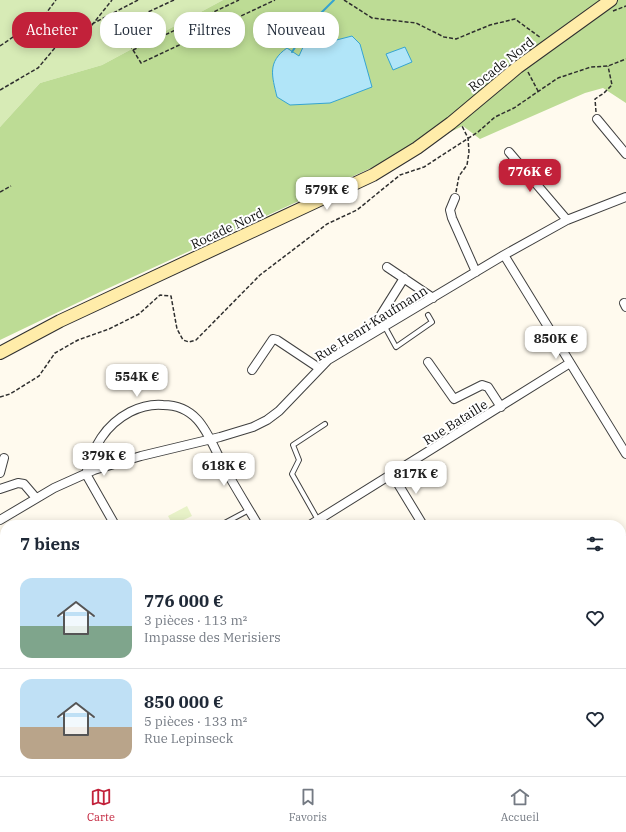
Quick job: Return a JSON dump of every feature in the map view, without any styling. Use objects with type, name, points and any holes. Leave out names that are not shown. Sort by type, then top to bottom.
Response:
[{"type":"main road","name":"Rocade Nord","points":[[0,353],[60,321],[373,175],[417,148],[523,64],[611,0]]},
{"type":"street","points":[[597,119],[626,154]]},
{"type":"street","points":[[509,152],[567,220]]},
{"type":"street","name":"Rue Henri Kaufmann","points":[[0,520],[36,498],[86,474],[141,456],[209,440],[253,427],[267,420],[279,411],[318,368],[328,360],[504,255],[567,220],[626,197]]},
{"type":"street","points":[[455,198],[450,210],[452,218],[476,272]]},
{"type":"street","points":[[504,255],[626,454]]},
{"type":"street","points":[[387,267],[432,298]]},
{"type":"street","points":[[368,336],[404,278]]},
{"type":"street","points":[[252,370],[273,339],[277,340],[318,368]]},
{"type":"street","points":[[428,362],[454,399],[482,385],[485,385],[488,387],[501,407]]},
{"type":"street","name":"Rue Bataille","points":[[318,520],[570,363]]},
{"type":"street","points":[[112,520],[86,474],[92,453],[107,429],[118,419],[142,407],[168,405],[184,408],[200,422],[255,520]]},
{"type":"street","points":[[0,474],[4,458]]},
{"type":"street","points":[[392,474],[420,520]]},
{"type":"street","points":[[0,489],[18,483],[24,484],[36,498]]},
{"type":"lane","points":[[384,326],[396,347],[432,322],[428,315]]},
{"type":"lane","points":[[318,520],[292,474],[299,460],[293,445],[325,424]]},
{"type":"lane","points":[[230,520],[249,510]]},
{"type":"path","points":[[0,46],[44,16],[56,0]]},
{"type":"path","points":[[92,24],[112,0]]},
{"type":"path","points":[[92,24],[138,0]]},
{"type":"path","points":[[148,12],[174,0]]},
{"type":"path","points":[[239,0],[133,50],[141,63],[274,0]]},
{"type":"path","points":[[344,0],[372,18],[416,23],[444,37],[456,39],[490,25],[515,19],[535,32]]},
{"type":"path","points":[[622,8],[626,6]]},
{"type":"path","points":[[0,90],[38,68],[55,48]]},
{"type":"path","points":[[0,397],[10,394],[38,376],[55,353],[78,340],[109,329],[139,314],[160,295],[171,296],[177,329],[183,340],[190,342],[196,340],[260,275],[327,224],[357,210],[400,175],[424,167],[478,132],[495,117],[514,108],[558,78],[591,67],[608,66],[626,59]]},
{"type":"path","points":[[523,64],[538,91]]},
{"type":"path","points":[[597,119],[595,99],[604,94],[612,85],[608,66]]},
{"type":"path","points":[[455,198],[458,176],[467,165],[469,152],[468,138],[456,118]]},
{"type":"path","points":[[0,192],[11,186]]},
{"type":"green space","points":[[0,0],[223,0],[201,12],[174,12],[174,26],[166,31],[166,12],[100,12],[100,48],[134,48],[102,65],[40,83],[0,127]]},
{"type":"green space","points":[[223,0],[626,0],[626,103],[603,88],[585,93],[480,139],[463,126],[100,292],[0,340],[0,127],[40,83],[102,65],[134,48],[166,48],[166,31],[174,26],[174,48],[245,48],[245,12],[201,12]]},
{"type":"green space","points":[[187,506],[192,516],[184,520],[170,520],[168,516]]},
{"type":"water","points":[[352,36],[360,44],[372,87],[330,103],[290,105],[277,97],[273,70],[276,59],[281,53],[287,48],[299,56],[303,48],[339,48],[339,39]]},
{"type":"water","points":[[405,47],[412,62],[393,70],[386,54]]},
{"type":"waterway","points":[[292,52],[311,23],[334,0]]}]
